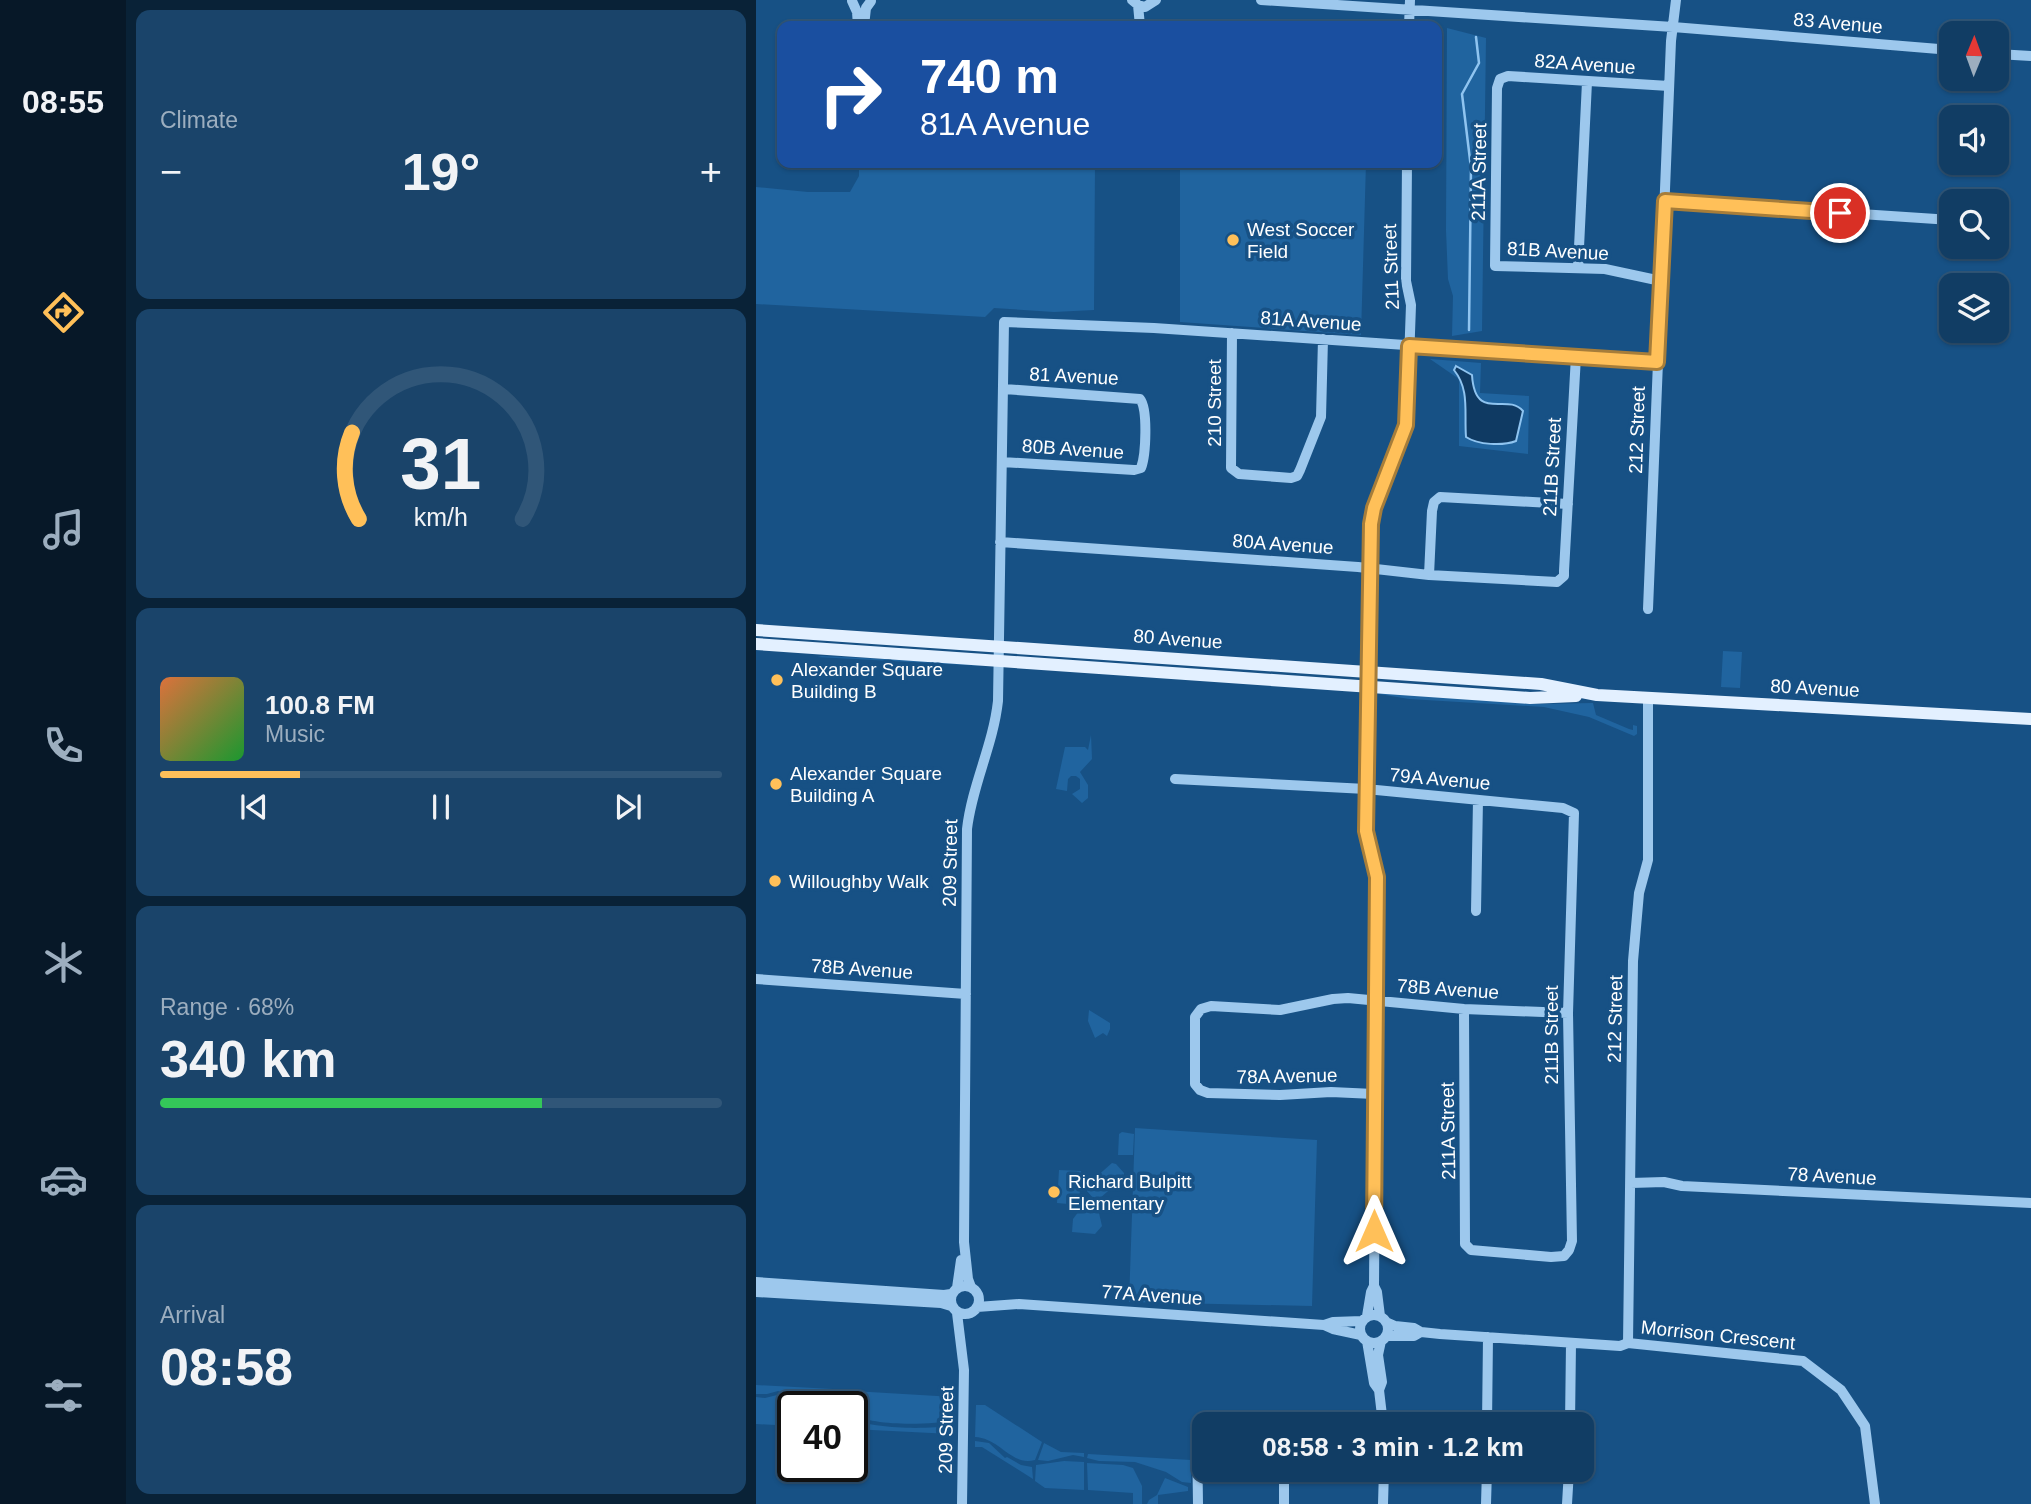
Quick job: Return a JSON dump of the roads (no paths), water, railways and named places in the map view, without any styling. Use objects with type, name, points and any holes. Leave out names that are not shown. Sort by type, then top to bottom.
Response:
[{"type":"main road","name":"80 Avenue","points":[[756,630],[1530,698],[1597,695],[2031,719]]},
{"type":"main road","name":"80 Avenue","points":[[756,644],[1369,672],[1541,684],[1597,695]]},
{"type":"street","points":[[851,1],[861,4],[871,0]]},
{"type":"street","points":[[865,21],[866,8],[871,0]]},
{"type":"street","name":"83 Avenue","points":[[1261,0],[1410,5],[1939,49]]},
{"type":"street","name":"212 Street","points":[[1648,609],[1669,86],[1676,0]]},
{"type":"street","points":[[851,1],[857,12],[858,21]]},
{"type":"street","points":[[1141,21],[1144,3]]},
{"type":"street","points":[[1144,3],[1146,21]]},
{"type":"street","points":[[2009,55],[2031,56]]},
{"type":"street","name":"82A Avenue","points":[[1500,79],[1508,76],[1669,86]]},
{"type":"street","name":"211A Street","points":[[1495,266],[1497,88],[1500,79]]},
{"type":"street","points":[[1578,268],[1587,82]]},
{"type":"street","name":"211 Street","points":[[1364,1319],[1374,1286],[1377,877],[1366,831],[1369,569],[1374,508],[1406,425],[1411,305],[1406,281],[1407,168]]},
{"type":"street","points":[[1665,201],[1939,219]]},
{"type":"street","name":"81B Avenue","points":[[1495,266],[1605,269],[1661,281]]},
{"type":"street","name":"81A Avenue","points":[[1004,322],[1232,333],[1657,362]]},
{"type":"street","name":"209 Street","points":[[964,1357],[954,1310],[954,1291],[964,1242],[967,829],[969,806],[992,738],[995,721],[999,653],[1004,322]]},
{"type":"street","name":"210 Street","points":[[1232,333],[1231,468],[1234,472],[1291,478],[1297,475],[1321,417],[1323,339]]},
{"type":"street","name":"211B Street","points":[[1562,579],[1576,356]]},
{"type":"street","name":"81 Avenue","points":[[1004,390],[1142,400],[1144,454],[1141,468]]},
{"type":"street","name":"80B Avenue","points":[[1002,462],[1127,470],[1141,468]]},
{"type":"street","points":[[1429,575],[1432,511],[1436,500],[1449,496],[1568,504]]},
{"type":"street","name":"80A Avenue","points":[[1000,542],[1429,575],[1552,583],[1562,579]]},
{"type":"street","name":"212 Street","points":[[1628,1342],[1633,961],[1639,893],[1648,860],[1648,698]]},
{"type":"street","name":"79A Avenue","points":[[1175,779],[1366,789],[1563,808],[1574,813]]},
{"type":"street","points":[[1476,911],[1478,800]]},
{"type":"street","name":"211B Street","points":[[1566,1255],[1572,1241],[1568,1013],[1574,813]]},
{"type":"street","name":"78B Avenue","points":[[756,979],[966,994]]},
{"type":"street","name":"78B Avenue","points":[[1200,1090],[1195,1084],[1195,1017],[1201,1009],[1211,1006],[1280,1010],[1333,999],[1376,1000],[1464,1009],[1568,1013]]},
{"type":"street","name":"211A Street","points":[[1464,1009],[1467,1203],[1465,1244],[1471,1250],[1551,1257],[1566,1255]]},
{"type":"street","name":"78A Avenue","points":[[1200,1090],[1208,1093],[1280,1095],[1331,1091],[1374,1094]]},
{"type":"street","name":"78 Avenue","points":[[1631,1182],[2031,1203]]},
{"type":"street","name":"209 Street","points":[[962,1504],[964,1357],[974,1310],[974,1291],[964,1242]]},
{"type":"street","points":[[756,1282],[944,1296],[954,1291],[974,1291],[1019,1304]]},
{"type":"street","name":"211 Street","points":[[1374,1286],[1383,1319]]},
{"type":"street","points":[[756,1292],[941,1303],[954,1310]]},
{"type":"street","name":"77A Avenue","points":[[954,1310],[1019,1304],[1324,1325],[1364,1338]]},
{"type":"street","points":[[1379,1390],[1374,1383],[1360,1326],[1364,1319],[1383,1319],[1395,1326],[1414,1328],[1421,1332],[1620,1346],[1628,1342]]},
{"type":"street","name":"77A Avenue","points":[[1324,1325],[1364,1319]]},
{"type":"street","points":[[1382,1412],[1379,1390],[1382,1382],[1378,1350],[1384,1338],[1383,1319]]},
{"type":"street","points":[[1364,1338],[1374,1343],[1384,1338],[1414,1336],[1421,1332]]},
{"type":"street","points":[[1487,1412],[1488,1337]]},
{"type":"street","name":"Morrison Crescent","points":[[1628,1342],[1803,1361],[1823,1374],[1841,1390],[1865,1426],[1875,1504]]},
{"type":"street","points":[[1570,1412],[1571,1343]]},
{"type":"street","points":[[1198,1482],[1198,1504]]},
{"type":"street","points":[[1284,1482],[1284,1504]]},
{"type":"street","points":[[1383,1504],[1384,1482]]},
{"type":"street","points":[[1486,1504],[1487,1482]]},
{"type":"street","points":[[1567,1504],[1568,1482]]},
{"type":"waterway","points":[[1469,330],[1471,168],[1462,94],[1479,63],[1476,37]]},
{"type":"place","name":"West Soccer Field","points":[[1233,240]]},
{"type":"place","name":"Alexander Square Building B","points":[[777,680]]},
{"type":"place","name":"Alexander Square Building A","points":[[776,784]]},
{"type":"place","name":"Willoughby Walk","points":[[775,881]]},
{"type":"place","name":"Richard Bulpitt Elementary","points":[[1054,1192]]}]
